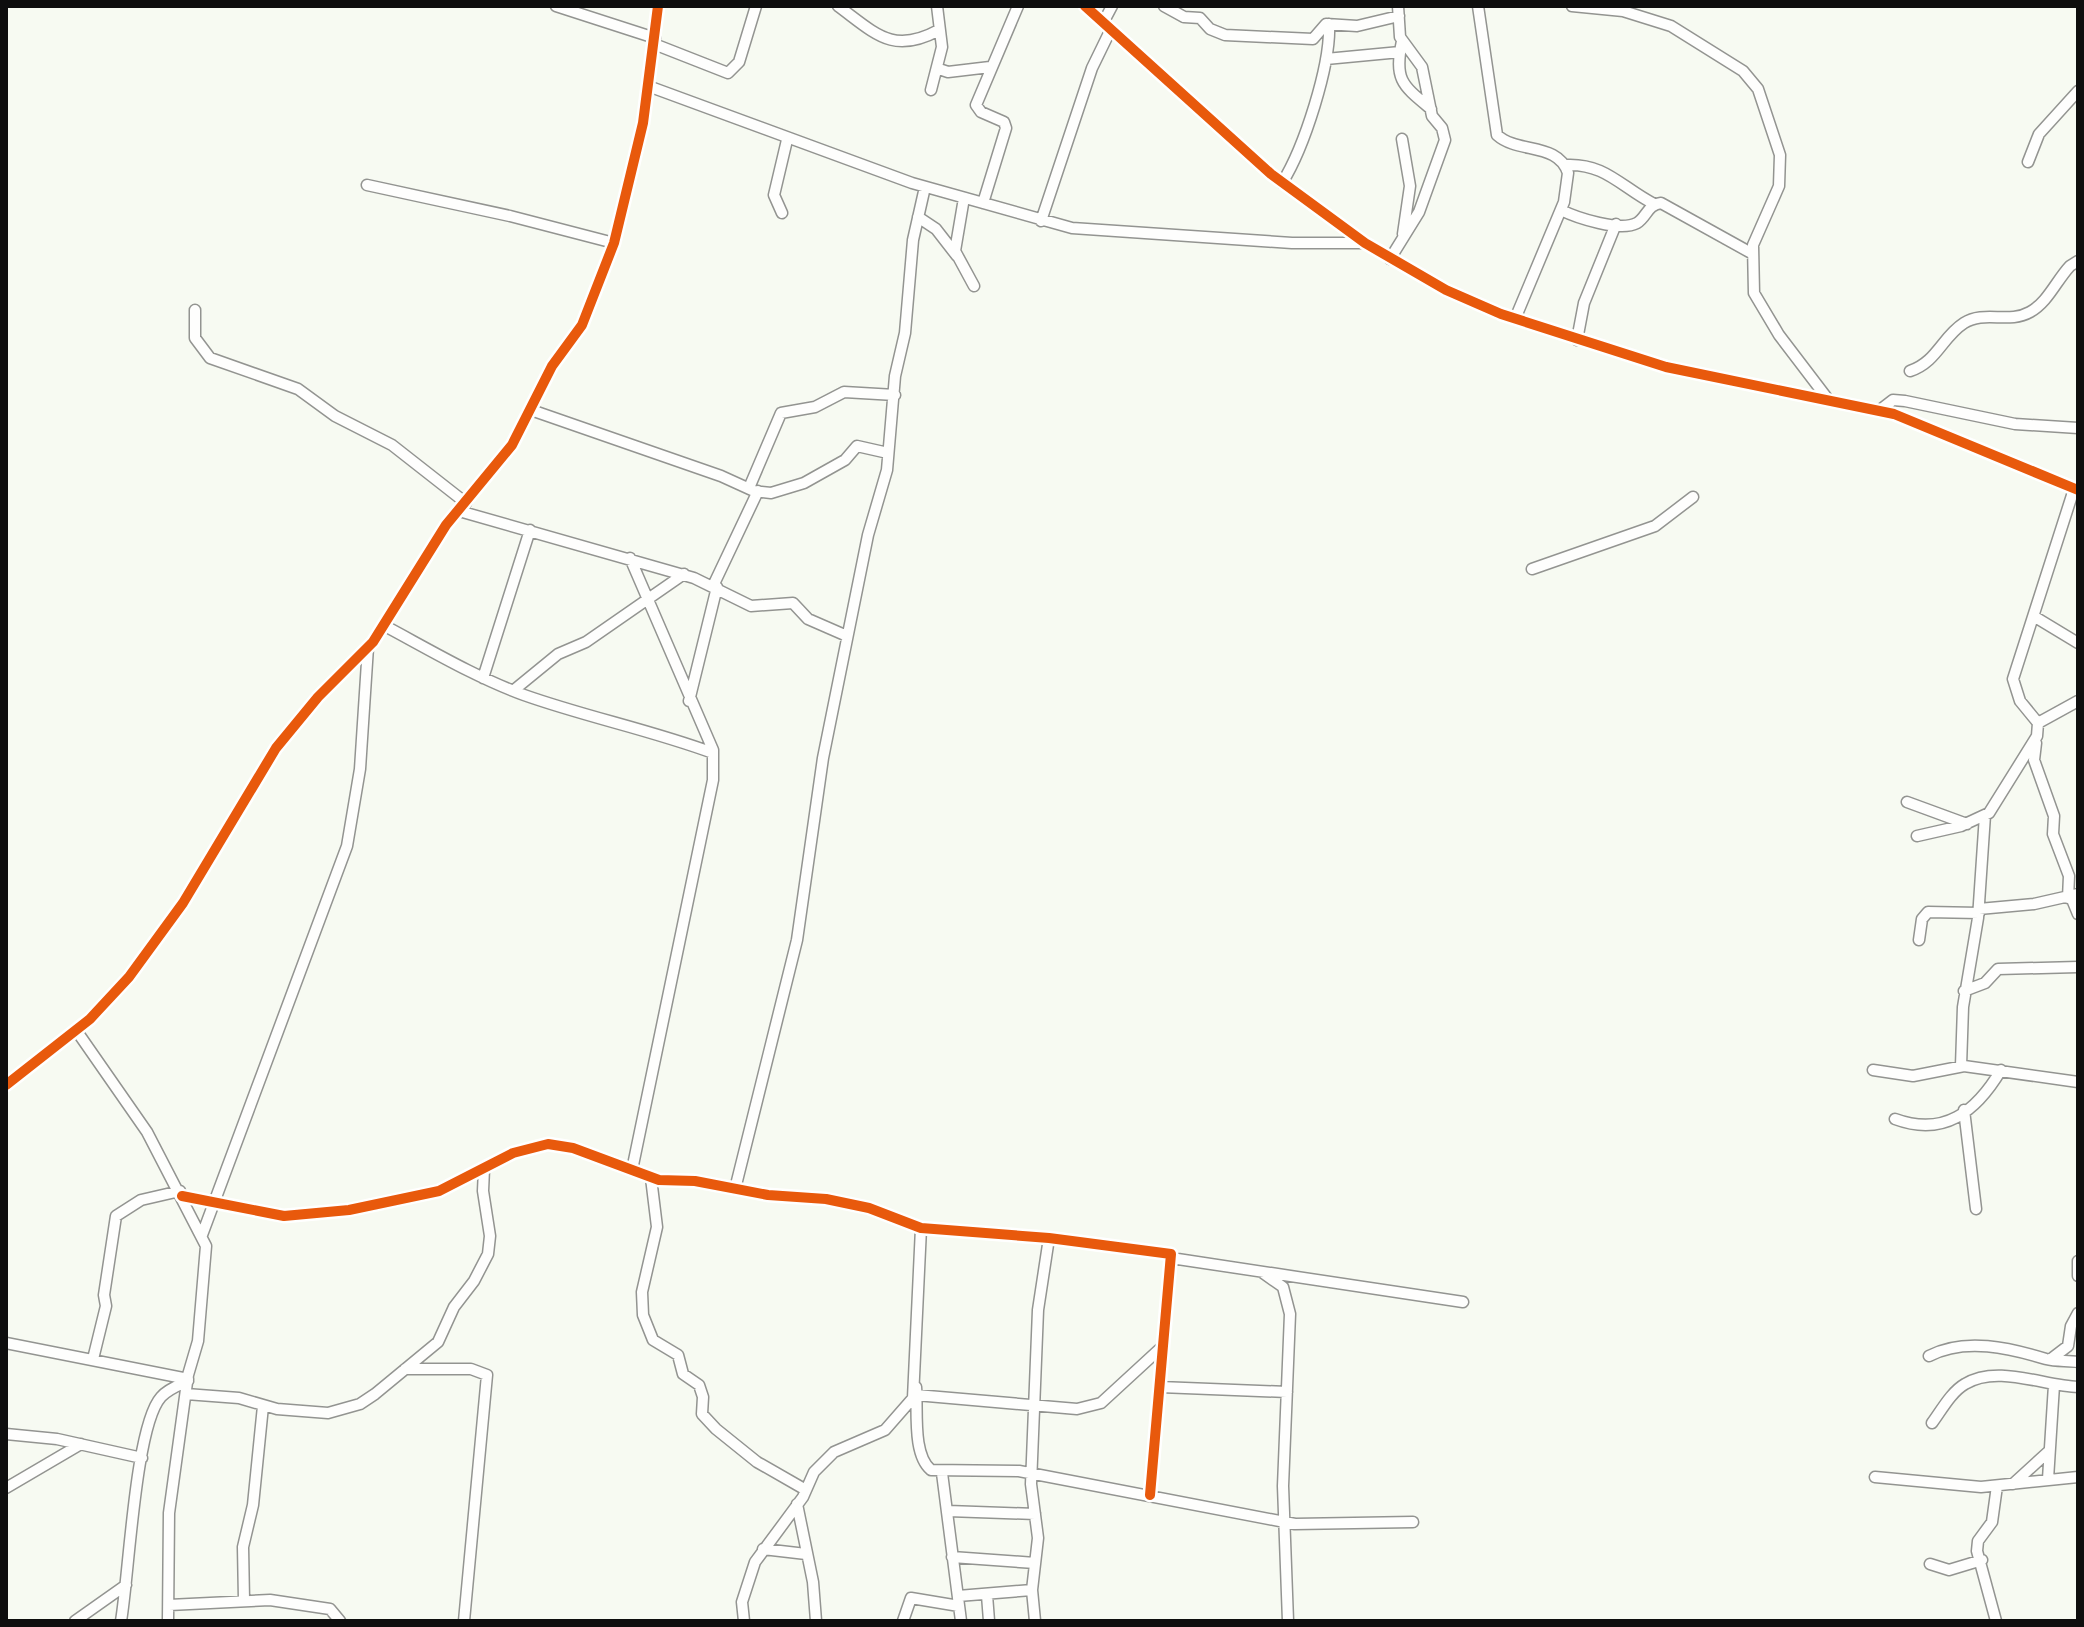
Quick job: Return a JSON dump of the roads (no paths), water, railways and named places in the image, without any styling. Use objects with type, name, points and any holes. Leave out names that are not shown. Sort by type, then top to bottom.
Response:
[{"type":"street","points":[[556,6],[572,9],[728,73],[739,62],[750,6]]},
{"type":"street","points":[[6,1085],[76,1030],[129,977],[183,903],[276,748],[318,697],[385,626],[427,554],[512,445],[552,366],[582,325],[614,243],[643,123],[658,6]]},
{"type":"street","points":[[838,6],[894,43],[918,41],[939,30]]},
{"type":"street","points":[[931,90],[939,69],[942,47],[937,6]]},
{"type":"street","points":[[983,203],[1006,128],[1004,122],[977,107],[990,67],[1018,6]]},
{"type":"street","points":[[1085,6],[1282,183],[1365,243],[1446,290],[1515,319],[1577,340],[1708,377],[1880,410],[2076,489],[2044,577],[2035,617],[2013,679],[2020,701],[2038,723],[2034,760],[2054,816],[2054,841],[2069,876],[2078,914]]},
{"type":"street","points":[[1041,221],[1112,6]]},
{"type":"street","points":[[1164,6],[1184,17],[1200,18],[1216,33],[1238,37],[1313,39],[1320,28],[1329,24],[1357,26],[1398,16],[1406,6]]},
{"type":"street","points":[[1478,6],[1497,135],[1508,142],[1554,155],[1566,165],[1586,164],[1601,169],[1654,204],[1666,205],[1690,222],[1753,254]]},
{"type":"street","points":[[1579,6],[1623,11],[1671,26],[1743,71],[1758,89],[1780,155],[1779,186],[1753,254],[1754,293],[1763,313],[1827,398]]},
{"type":"street","points":[[1398,16],[1401,46],[1398,69],[1405,87],[1431,109]]},
{"type":"street","points":[[1282,183],[1314,108],[1326,59],[1329,24]]},
{"type":"street","points":[[1326,59],[1401,46],[1412,49],[1422,67],[1431,109],[1445,140],[1419,212],[1390,259]]},
{"type":"street","points":[[939,69],[948,72],[990,67]]},
{"type":"street","points":[[648,86],[787,140],[925,187],[1041,221],[1116,231],[1292,243],[1365,243]]},
{"type":"street","points":[[2028,162],[2039,134],[2078,91]]},
{"type":"street","points":[[1402,139],[1410,186],[1403,240]]},
{"type":"street","points":[[782,213],[774,195],[787,140]]},
{"type":"street","points":[[1515,319],[1561,210],[1568,185],[1566,165]]},
{"type":"street","points":[[367,185],[614,243]]},
{"type":"street","points":[[735,1189],[797,940],[823,758],[888,453],[918,217],[925,187]]},
{"type":"street","points":[[957,256],[955,240],[964,198]]},
{"type":"street","points":[[1561,210],[1578,218],[1616,224],[1640,222],[1654,204]]},
{"type":"street","points":[[918,217],[936,229],[957,256],[974,286]]},
{"type":"street","points":[[1577,340],[1589,289],[1616,224]]},
{"type":"street","points":[[1910,371],[1930,362],[1963,323],[1986,317],[2007,319],[2033,311],[2070,266],[2078,261]]},
{"type":"street","points":[[195,310],[195,338],[210,358],[298,389],[335,416],[392,445],[463,507],[530,530],[684,574],[715,586],[751,606],[793,603],[808,619],[847,636]]},
{"type":"street","points":[[689,701],[715,586],[781,413],[815,407],[844,392],[895,395]]},
{"type":"street","points":[[1880,410],[1893,400],[2015,424],[2078,428]]},
{"type":"street","points":[[531,410],[754,490],[784,492],[845,460],[857,446],[888,453]]},
{"type":"street","points":[[1532,569],[1655,526],[1693,497]]},
{"type":"street","points":[[483,678],[530,530]]},
{"type":"street","points":[[630,558],[713,753],[713,780],[632,1170]]},
{"type":"street","points":[[514,690],[558,654],[586,642],[684,574]]},
{"type":"street","points":[[2035,617],[2078,643]]},
{"type":"street","points":[[385,626],[483,678],[713,753]]},
{"type":"street","points":[[202,1235],[347,846],[360,769],[368,647]]},
{"type":"street","points":[[2038,723],[2078,701]]},
{"type":"street","points":[[1917,836],[1967,824],[1985,815],[2037,737]]},
{"type":"street","points":[[2020,763],[2039,776]]},
{"type":"street","points":[[1907,802],[1967,824]]},
{"type":"street","points":[[1961,1066],[1964,991],[1979,911],[1985,815]]},
{"type":"street","points":[[1919,940],[1922,919],[1928,912],[1979,911],[2072,896]]},
{"type":"street","points":[[1964,991],[1985,983],[1998,969],[2078,967]]},
{"type":"street","points":[[76,1030],[147,1132],[206,1246],[195,1360],[188,1380],[169,1513],[168,1621]]},
{"type":"street","points":[[1873,1070],[1913,1076],[1961,1066],[2078,1082]]},
{"type":"street","points":[[1895,1119],[1931,1128],[1948,1122],[1984,1095],[2001,1070]]},
{"type":"street","points":[[1964,1110],[1976,1209]]},
{"type":"street","points":[[93,1359],[106,1306],[104,1295],[116,1216],[141,1200],[181,1193],[215,1204],[284,1216],[349,1210],[439,1191],[513,1153],[548,1144],[573,1148],[651,1178],[826,1199],[869,1208],[921,1228],[1049,1238],[1171,1254],[1150,1495]]},
{"type":"street","points":[[186,1394],[239,1398],[263,1406],[315,1412],[342,1411],[360,1404],[445,1333],[454,1307],[474,1281],[488,1254],[490,1236],[483,1191],[484,1169]]},
{"type":"street","points":[[651,1178],[657,1227],[642,1292],[650,1335],[657,1344],[678,1355],[683,1374],[699,1385],[705,1419],[757,1462],[806,1490]]},
{"type":"street","points":[[921,1228],[917,1276],[916,1391],[923,1461],[931,1470],[942,1473],[1005,1470],[1287,1522],[1413,1522]]},
{"type":"street","points":[[1035,1621],[1032,1590],[1038,1538],[1031,1474],[1038,1310],[1049,1238]]},
{"type":"street","points":[[1171,1258],[1463,1302]]},
{"type":"street","points":[[2078,1261],[2078,1276]]},
{"type":"street","points":[[1263,1273],[1283,1287],[1288,1299],[1283,1486],[1287,1522],[1288,1621]]},
{"type":"street","points":[[2049,1360],[2068,1346],[2071,1326],[2078,1313]]},
{"type":"street","points":[[6,1343],[188,1380]]},
{"type":"street","points":[[1929,1356],[1960,1344],[2007,1352],[2031,1351],[2049,1360],[2078,1362]]},
{"type":"street","points":[[916,1391],[1077,1409],[1101,1403],[1163,1346]]},
{"type":"street","points":[[405,1369],[471,1369],[487,1375],[464,1621]]},
{"type":"street","points":[[1932,1423],[1959,1389],[1978,1379],[1997,1377],[2078,1387]]},
{"type":"street","points":[[121,1621],[142,1458],[158,1401],[188,1380]]},
{"type":"street","points":[[2048,1479],[2054,1385]]},
{"type":"street","points":[[1160,1387],[1287,1392]]},
{"type":"street","points":[[744,1621],[741,1610],[744,1590],[763,1549],[797,1504],[814,1472],[827,1458],[885,1430],[910,1404],[916,1391]]},
{"type":"street","points":[[244,1600],[243,1547],[253,1505],[263,1406]]},
{"type":"street","points":[[6,1434],[81,1444],[142,1458]]},
{"type":"street","points":[[6,1488],[81,1444]]},
{"type":"street","points":[[2012,1485],[2048,1452]]},
{"type":"street","points":[[942,1473],[961,1621]]},
{"type":"street","points":[[1875,1477],[1997,1486],[2078,1477]]},
{"type":"street","points":[[1996,1621],[1978,1541],[1992,1522],[1997,1486]]},
{"type":"street","points":[[797,1504],[816,1621]]},
{"type":"street","points":[[948,1511],[1035,1514]]},
{"type":"street","points":[[763,1549],[806,1554]]},
{"type":"street","points":[[952,1557],[1035,1563]]},
{"type":"street","points":[[955,1578],[968,1558]]},
{"type":"street","points":[[1930,1564],[1949,1570],[1982,1560]]},
{"type":"street","points":[[75,1621],[108,1594],[126,1585]]},
{"type":"street","points":[[903,1621],[911,1598],[958,1601],[1032,1590]]},
{"type":"street","points":[[987,1595],[989,1621]]},
{"type":"street","points":[[169,1605],[244,1600],[322,1607],[336,1612],[340,1621]]}]
